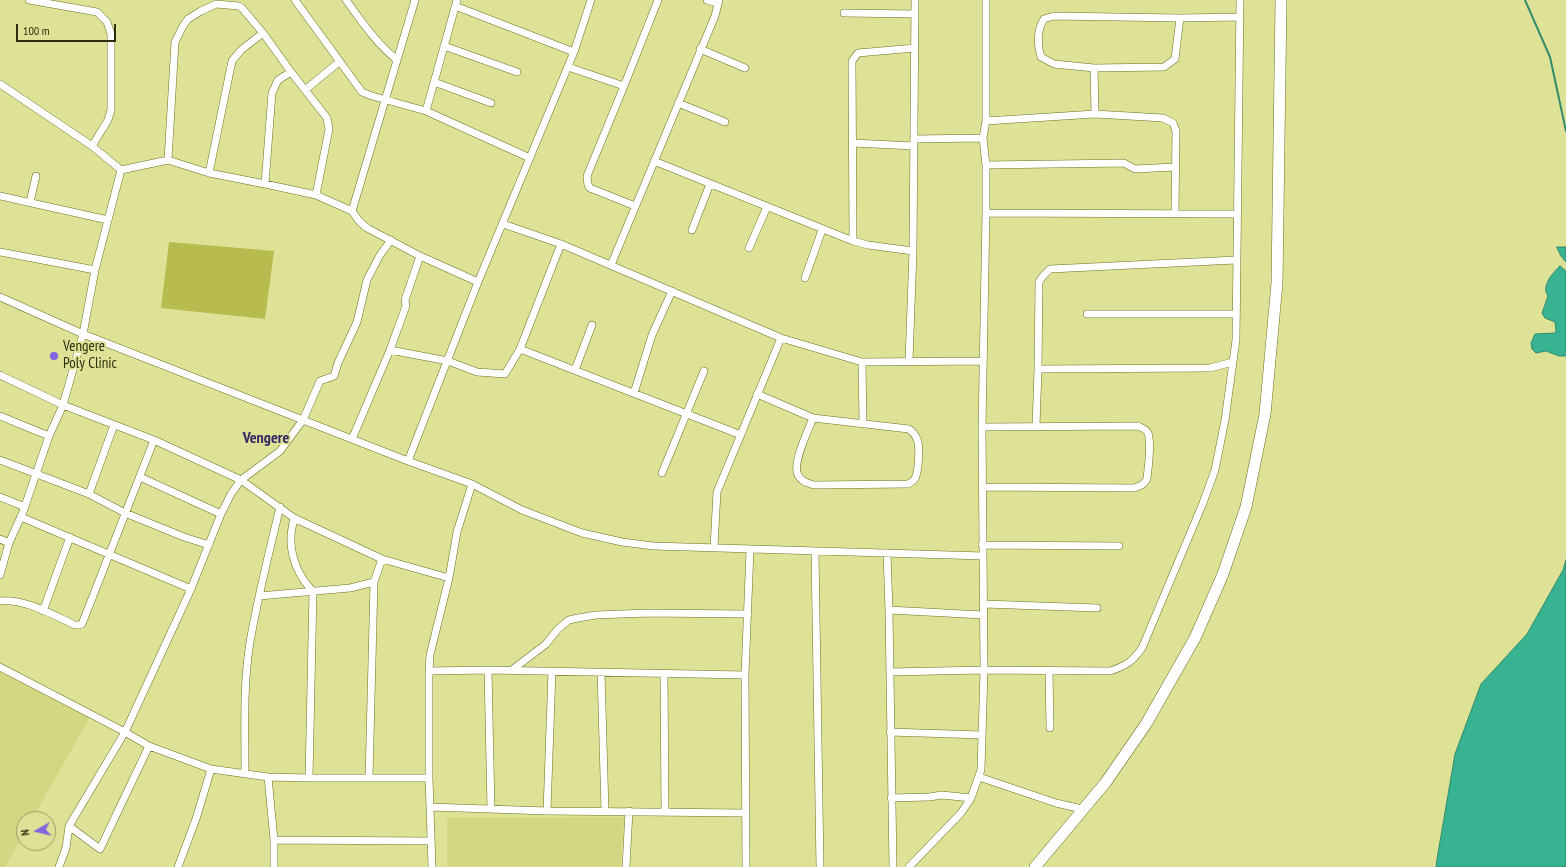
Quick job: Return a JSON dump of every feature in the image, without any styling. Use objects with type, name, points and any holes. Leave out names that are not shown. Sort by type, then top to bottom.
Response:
[{"type":"main road","points":[[1035,867],[1106,782],[1146,724],[1194,638],[1223,574],[1246,507],[1265,414],[1277,283],[1281,0]]},
{"type":"street","points":[[29,0],[97,12],[107,22],[111,34],[111,110],[108,120],[92,146]]},
{"type":"street","points":[[295,0],[362,92],[426,112],[530,158]]},
{"type":"street","points":[[346,0],[384,50],[397,60]]},
{"type":"street","points":[[352,211],[415,0]]},
{"type":"street","points":[[408,461],[478,282],[574,52],[591,0]]},
{"type":"street","points":[[635,206],[590,188],[587,181],[587,176],[658,0]]},
{"type":"street","points":[[611,265],[715,16],[719,2],[707,0]]},
{"type":"street","points":[[909,361],[914,251],[915,0]]},
{"type":"street","points":[[909,867],[961,813],[971,798],[981,770],[984,670],[982,427],[986,213],[986,165],[983,138],[986,121],[986,0]]},
{"type":"street","points":[[890,672],[984,670],[1110,671],[1125,666],[1142,648],[1203,503],[1215,470],[1225,420],[1236,340],[1240,0]]},
{"type":"street","points":[[426,112],[456,3],[574,52]]},
{"type":"street","points":[[168,160],[175,42],[188,19],[216,4],[232,5],[242,8],[263,33],[327,118],[329,129],[316,195]]},
{"type":"street","points":[[844,13],[915,14]]},
{"type":"street","points":[[1180,18],[1175,59],[1164,67],[1094,68],[1054,64],[1041,57],[1038,48],[1040,25],[1044,18],[1054,16],[1180,18],[1240,16]]},
{"type":"street","points":[[209,173],[232,61],[241,50],[263,33]]},
{"type":"street","points":[[444,46],[517,72]]},
{"type":"street","points":[[853,241],[852,61],[858,53],[915,48]]},
{"type":"street","points":[[700,49],[745,68]]},
{"type":"street","points":[[305,90],[339,62]]},
{"type":"street","points":[[568,67],[624,86]]},
{"type":"street","points":[[1094,68],[1095,114]]},
{"type":"street","points":[[265,184],[272,93],[278,80],[291,72]]},
{"type":"street","points":[[434,82],[491,103]]},
{"type":"street","points":[[1,85],[92,146],[121,170]]},
{"type":"street","points":[[678,103],[725,122]]},
{"type":"street","points":[[986,121],[1095,114],[1163,118],[1172,123],[1176,131],[1174,213]]},
{"type":"street","points":[[853,143],[914,142],[983,138]]},
{"type":"street","points":[[121,170],[168,160],[209,173],[316,195],[352,211],[359,221],[367,228],[420,256],[478,282]]},
{"type":"street","points":[[654,161],[822,230],[853,241],[868,245],[914,251]]},
{"type":"street","points":[[986,165],[1124,163],[1135,169],[1175,167]]},
{"type":"street","points":[[0,575],[9,543],[25,507],[49,436],[63,405],[84,334],[95,270],[121,170]]},
{"type":"street","points":[[30,202],[36,176]]},
{"type":"street","points":[[692,230],[710,184]]},
{"type":"street","points":[[0,196],[108,220]]},
{"type":"street","points":[[749,248],[767,207]]},
{"type":"street","points":[[986,213],[1237,214]]},
{"type":"street","points":[[503,224],[561,244],[781,338],[862,362],[983,361]]},
{"type":"street","points":[[805,278],[822,230]]},
{"type":"street","points":[[60,867],[66,848],[69,826],[125,732],[191,589],[221,514],[231,494],[240,480],[280,451],[303,420],[320,380],[334,376],[338,363],[358,322],[367,280],[380,255],[391,240]]},
{"type":"street","points":[[390,350],[448,361],[477,372],[505,374],[520,349],[561,244]]},
{"type":"street","points":[[0,252],[95,270]]},
{"type":"street","points":[[352,439],[390,350],[406,306],[405,300],[420,256]]},
{"type":"street","points":[[1036,427],[1039,282],[1042,276],[1050,269],[1236,260]]},
{"type":"street","points":[[634,393],[652,335],[672,292]]},
{"type":"street","points":[[0,297],[84,334],[408,461],[472,484],[522,510],[582,533],[622,542],[653,546],[983,556]]},
{"type":"street","points":[[1087,314],[1236,314]]},
{"type":"street","points":[[575,370],[592,325]]},
{"type":"street","points":[[714,547],[717,492],[781,338]]},
{"type":"street","points":[[520,349],[741,435]]},
{"type":"street","points":[[862,362],[863,423]]},
{"type":"street","points":[[1038,369],[1210,368],[1233,362]]},
{"type":"street","points":[[662,473],[704,371]]},
{"type":"street","points":[[0,375],[63,405],[154,440],[240,480],[294,518],[382,559],[449,578]]},
{"type":"street","points":[[758,394],[813,418],[909,429],[914,433],[918,440],[917,474],[914,480],[908,484],[814,485],[804,482],[798,474],[796,464],[813,418]]},
{"type":"street","points":[[0,416],[49,436]]},
{"type":"street","points":[[89,494],[114,425]]},
{"type":"street","points":[[982,427],[1138,426],[1145,429],[1148,433],[1149,442],[1147,479],[1144,484],[1134,488],[983,487]]},
{"type":"street","points":[[0,601],[24,603],[75,625],[82,624],[154,440]]},
{"type":"street","points":[[0,460],[89,494],[125,513],[184,537],[209,545]]},
{"type":"street","points":[[140,477],[221,514]]},
{"type":"street","points":[[432,867],[429,778],[429,671],[433,642],[449,578],[457,532],[472,484]]},
{"type":"street","points":[[0,497],[25,507]]},
{"type":"street","points":[[245,773],[245,712],[250,643],[259,596],[280,507]]},
{"type":"street","points":[[21,517],[191,589]]},
{"type":"street","points":[[294,518],[291,535],[293,556],[305,584],[314,591]]},
{"type":"street","points":[[43,611],[70,537]]},
{"type":"street","points":[[0,539],[9,543]]},
{"type":"street","points":[[982,545],[1119,546]]},
{"type":"street","points":[[746,867],[745,675],[750,550]]},
{"type":"street","points":[[815,552],[820,867]]},
{"type":"street","points":[[887,553],[893,867]]},
{"type":"street","points":[[369,778],[374,582],[382,559]]},
{"type":"street","points":[[259,596],[302,591],[350,588],[374,582]]},
{"type":"street","points":[[309,778],[314,591]]},
{"type":"street","points":[[984,604],[1097,608]]},
{"type":"street","points":[[889,610],[983,615]]},
{"type":"street","points":[[512,670],[546,644],[558,629],[569,620],[596,615],[648,613],[748,614]]},
{"type":"street","points":[[0,667],[149,746],[211,769],[268,777],[429,778]]},
{"type":"street","points":[[488,670],[491,809]]},
{"type":"street","points":[[429,671],[512,670],[745,675]]},
{"type":"street","points":[[1049,670],[1050,728]]},
{"type":"street","points":[[547,811],[552,671]]},
{"type":"street","points":[[601,672],[605,811]]},
{"type":"street","points":[[664,674],[665,812]]},
{"type":"street","points":[[890,732],[982,735]]},
{"type":"street","points":[[69,826],[100,849],[149,746]]},
{"type":"street","points":[[178,867],[196,820],[211,769]]},
{"type":"street","points":[[268,777],[274,840],[274,867]]},
{"type":"street","points":[[979,777],[1082,809]]},
{"type":"street","points":[[891,798],[929,797],[942,795],[971,798]]},
{"type":"street","points":[[430,807],[547,811],[745,813]]},
{"type":"street","points":[[626,867],[629,812]]},
{"type":"street","points":[[274,840],[430,841]]},
{"type":"shaded area","points":[[169,242],[274,251],[265,319],[161,308]]},
{"type":"shaded area","points":[[1557,247],[1566,247],[1566,262],[1561,256]]},
{"type":"shaded area","points":[[1560,266],[1566,271],[1566,356],[1559,356],[1546,351],[1536,353],[1532,349],[1531,343],[1535,334],[1555,333],[1556,331],[1555,322],[1545,318],[1542,313],[1548,296],[1546,288],[1548,280]]},
{"type":"shaded area","points":[[1566,560],[1566,867],[1436,867],[1455,754],[1481,684],[1527,634],[1563,570]]},
{"type":"shaded area","points":[[0,670],[90,717],[37,811],[16,811],[16,847],[5,867],[0,867]]},
{"type":"shaded area","points":[[624,817],[621,867],[447,867],[447,818]]},
{"type":"waterway","points":[[1525,0],[1550,57],[1566,131]]},
{"type":"place","name":"Vengere Poly Clinic","points":[[54,356]]},
{"type":"district","name":"Vengere","points":[[266,438]]}]
